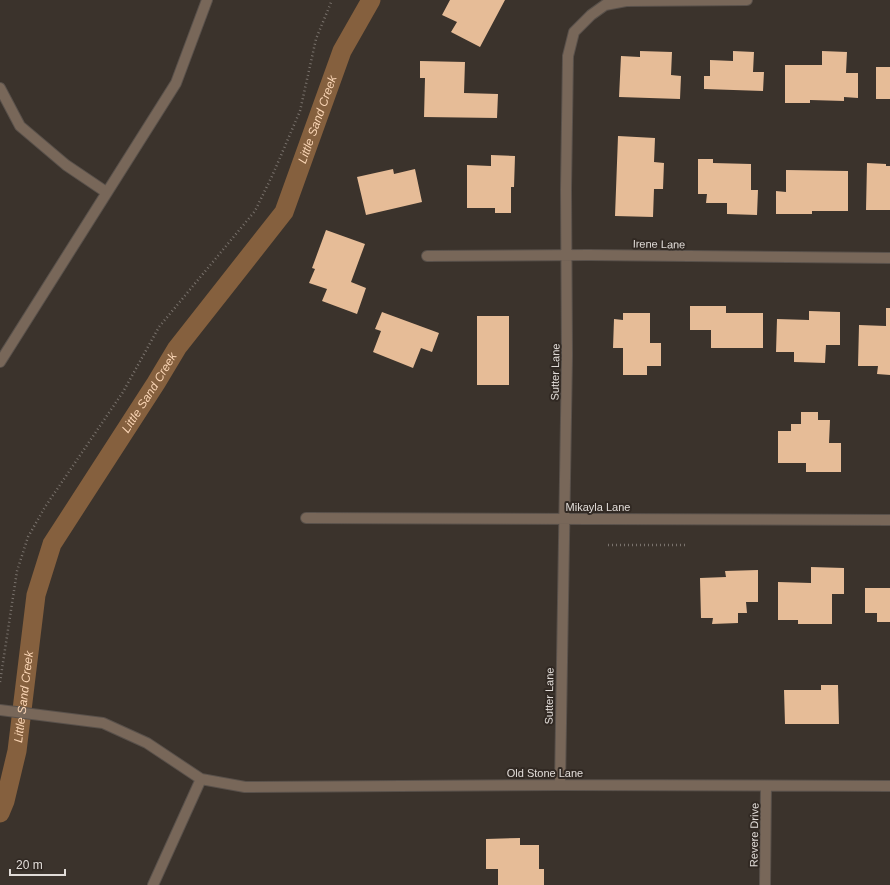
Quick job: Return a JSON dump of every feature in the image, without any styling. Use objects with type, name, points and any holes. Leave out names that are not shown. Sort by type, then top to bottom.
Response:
[{"type":"street","points":[[0,362],[176,83],[207,0]]},
{"type":"street","name":"Sutter Lane","points":[[560,785],[567,356],[566,255],[568,56],[574,32],[591,15],[605,5],[626,1],[747,0]]},
{"type":"street","points":[[0,88],[20,126],[66,165],[106,192]]},
{"type":"street","name":"Irene Lane","points":[[427,256],[566,255],[890,258]]},
{"type":"street","name":"Mikayla Lane","points":[[306,518],[890,520]]},
{"type":"street","points":[[0,710],[103,723],[148,743],[201,779],[153,885]]},
{"type":"street","name":"Old Stone Lane","points":[[201,779],[245,787],[560,785],[890,786]]},
{"type":"street","name":"Revere Drive","points":[[765,885],[766,786]]},
{"type":"path","points":[[0,682],[17,571],[28,537],[45,507],[123,392],[159,327],[255,211],[274,174],[300,111],[316,39],[332,0]]},
{"type":"path","points":[[608,545],[688,544]]},
{"type":"building","points":[[450,0],[505,0],[480,47],[451,32],[457,22],[442,15]]},
{"type":"building","points":[[640,51],[672,52],[671,75],[681,76],[680,99],[619,97],[621,56],[640,57]]},
{"type":"building","points":[[733,51],[754,52],[753,72],[764,72],[763,91],[704,89],[704,76],[710,76],[710,60],[733,61]]},
{"type":"building","points":[[822,51],[847,52],[846,73],[858,73],[858,98],[844,97],[844,101],[810,100],[810,103],[785,103],[785,65],[822,65]]},
{"type":"building","points":[[420,61],[465,62],[464,93],[498,94],[497,118],[424,117],[425,78],[420,78]]},
{"type":"building","points":[[876,67],[890,67],[890,99],[876,99]]},
{"type":"building","points":[[618,136],[655,138],[654,162],[664,163],[663,189],[654,189],[653,217],[615,216]]},
{"type":"building","points":[[491,155],[515,156],[514,187],[511,187],[511,213],[495,213],[495,208],[467,208],[467,165],[491,166]]},
{"type":"building","points":[[698,159],[713,159],[713,163],[751,164],[751,190],[758,190],[757,215],[727,214],[727,203],[706,203],[707,194],[698,194]]},
{"type":"building","points":[[867,163],[886,164],[886,166],[890,166],[890,210],[866,210]]},
{"type":"building","points":[[393,169],[394,174],[415,169],[422,202],[366,215],[357,177]]},
{"type":"building","points":[[786,170],[848,171],[848,211],[812,211],[812,214],[776,214],[776,191],[786,192]]},
{"type":"building","points":[[326,230],[365,244],[351,282],[366,288],[357,314],[322,301],[327,289],[309,283],[315,269],[312,268]]},
{"type":"building","points":[[690,306],[726,306],[726,313],[763,313],[763,348],[711,348],[711,330],[690,330]]},
{"type":"building","points":[[886,308],[890,308],[890,375],[877,374],[878,366],[858,366],[859,325],[886,326]]},
{"type":"building","points":[[809,311],[840,312],[840,345],[826,345],[825,363],[794,362],[794,352],[776,352],[777,319],[809,320]]},
{"type":"building","points":[[382,312],[439,333],[432,352],[421,348],[413,368],[373,352],[381,331],[375,329]]},
{"type":"building","points":[[623,313],[650,313],[650,343],[661,343],[661,366],[647,366],[647,375],[623,375],[623,348],[613,348],[614,319],[623,320]]},
{"type":"building","points":[[477,316],[509,316],[509,385],[477,385]]},
{"type":"building","points":[[801,412],[818,412],[818,420],[830,420],[829,443],[841,443],[841,472],[806,472],[806,463],[778,463],[778,431],[791,431],[791,424],[801,424]]},
{"type":"building","points":[[811,567],[844,568],[844,594],[832,594],[832,624],[798,624],[798,620],[778,620],[778,582],[811,583]]},
{"type":"building","points":[[758,570],[758,602],[746,602],[747,613],[738,613],[738,623],[712,624],[713,618],[701,618],[700,578],[726,577],[725,571]]},
{"type":"building","points":[[865,588],[890,588],[890,622],[877,622],[877,613],[865,613]]},
{"type":"building","points":[[821,685],[838,685],[839,724],[785,724],[784,690],[821,690]]},
{"type":"building","points":[[520,838],[520,845],[539,845],[539,869],[544,869],[544,885],[498,885],[498,869],[486,869],[486,839]]},
{"type":"waterway","name":"Little Sand Creek","points":[[0,813],[5,801],[17,751],[36,595],[52,544],[177,348],[284,212],[342,51],[371,0]]}]
